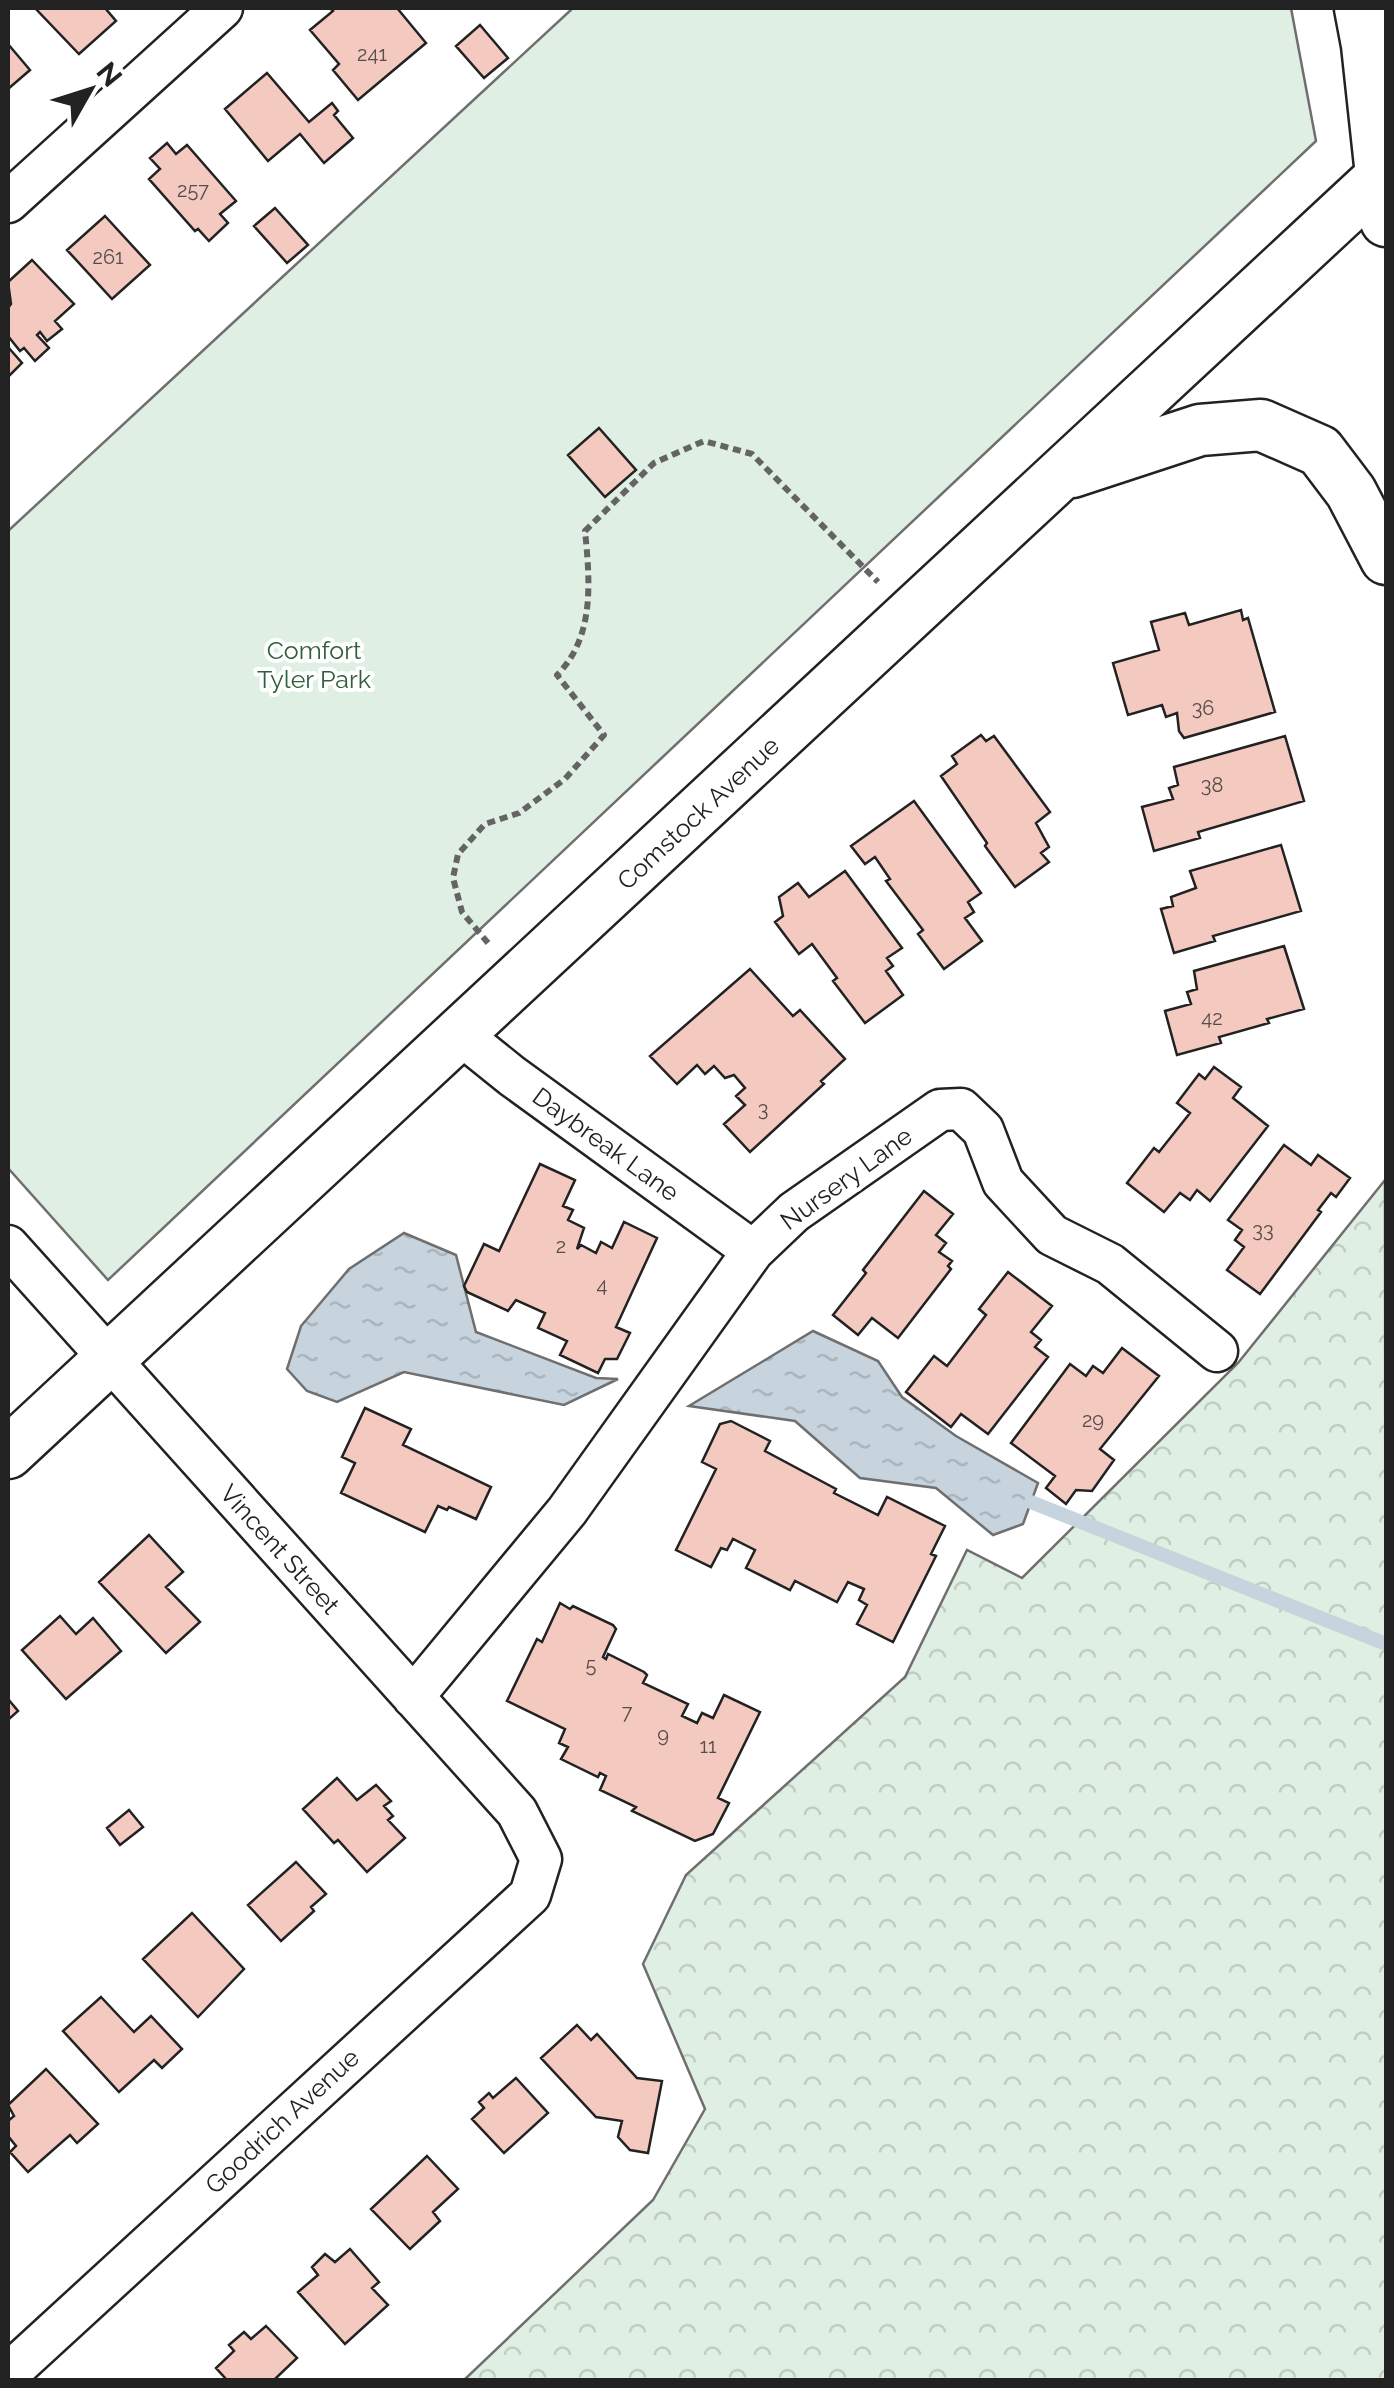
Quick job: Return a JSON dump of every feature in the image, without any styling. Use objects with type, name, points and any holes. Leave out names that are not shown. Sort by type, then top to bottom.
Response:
[{"type":"street","points":[[8,202],[222,8]]},
{"type":"street","points":[[1360,8],[1385,190]]},
{"type":"street","name":"Comstock Avenue","points":[[8,1453],[1058,477],[1385,190]]},
{"type":"street","points":[[1058,477],[1200,430],[1261,425],[1320,451],[1351,492],[1386,559]]},
{"type":"street","name":"Daybreak Lane","points":[[461,1035],[754,1250]]},
{"type":"street","name":"Nursery Lane","points":[[413,1697],[567,1511],[754,1250],[794,1212],[940,1110],[961,1108],[984,1130],[1002,1182],[1052,1235],[1110,1264],[1217,1351]]},
{"type":"street","name":"Vincent Street","points":[[8,1246],[517,1812],[541,1859]]},
{"type":"street","name":"Goodrich Avenue","points":[[8,2374],[530,1895],[541,1859]]},
{"type":"path","points":[[519,980],[462,912],[453,878],[458,854],[485,824],[520,813],[565,779],[604,735],[556,675],[572,660],[585,629],[589,567],[585,531],[654,463],[704,441],[752,454],[911,615]]},
{"type":"green space","name":"Comfort Tyler Park","points":[[573,8],[1291,8],[1316,141],[108,1280],[8,1168],[8,531]]},
{"type":"green space","points":[[1385,1180],[1386,2380],[464,2380],[653,2200],[705,2109],[643,1964],[686,1875],[905,1677],[967,1550],[1022,1578],[1238,1363]]},
{"type":"water","points":[[404,1233],[456,1255],[476,1332],[596,1378],[618,1379],[564,1405],[404,1372],[337,1402],[307,1391],[287,1369],[301,1326],[349,1269]]},
{"type":"water","points":[[813,1331],[878,1361],[902,1397],[956,1436],[1038,1483],[1023,1524],[993,1535],[936,1488],[860,1478],[795,1421],[689,1406]]},
{"type":"building","points":[[35,8],[105,8],[116,21],[79,54]]},
{"type":"building","points":[[330,8],[397,8],[426,43],[358,100],[333,70],[339,64],[310,30],[333,11]]},
{"type":"building","points":[[480,25],[508,58],[484,78],[456,46]]},
{"type":"building","points":[[8,44],[30,70],[8,89]]},
{"type":"building","points":[[267,73],[309,122],[332,103],[338,111],[334,115],[353,138],[324,163],[300,134],[268,161],[225,109]]},
{"type":"building","points":[[167,143],[176,154],[187,145],[236,201],[220,214],[228,223],[209,241],[198,229],[195,231],[149,179],[160,169],[150,158]]},
{"type":"building","points":[[275,208],[308,245],[287,263],[254,226]]},
{"type":"building","points":[[105,216],[150,265],[112,299],[67,250]]},
{"type":"building","points":[[32,260],[74,304],[55,321],[62,329],[47,341],[40,332],[37,335],[49,348],[35,361],[8,336],[8,282]]},
{"type":"building","points":[[8,347],[22,363],[8,377]]},
{"type":"building","points":[[599,428],[636,470],[605,497],[568,455]]},
{"type":"building","points":[[1241,610],[1243,620],[1248,618],[1275,712],[1184,738],[1177,713],[1166,717],[1162,705],[1128,715],[1113,663],[1159,650],[1151,622],[1185,613],[1189,625]]},
{"type":"building","points":[[981,735],[986,741],[994,736],[1050,812],[1036,823],[1049,847],[1041,853],[1049,862],[1015,887],[941,776],[957,764],[952,756]]},
{"type":"building","points":[[1285,736],[1304,801],[1198,832],[1200,838],[1154,851],[1142,807],[1173,799],[1169,788],[1178,785],[1174,767]]},
{"type":"building","points":[[914,801],[981,893],[968,902],[974,912],[965,918],[982,941],[944,969],[918,934],[923,930],[886,881],[890,879],[875,857],[865,864],[851,846]]},
{"type":"building","points":[[1281,845],[1301,911],[1213,936],[1215,941],[1174,953],[1161,909],[1173,906],[1171,897],[1196,888],[1190,871]]},
{"type":"building","points":[[845,871],[902,948],[887,958],[893,966],[886,971],[903,995],[865,1023],[833,981],[837,978],[812,944],[799,954],[775,922],[783,916],[779,897],[798,883],[809,897]]},
{"type":"building","points":[[1284,946],[1304,1009],[1219,1037],[1221,1043],[1177,1055],[1165,1011],[1191,1004],[1187,992],[1197,989],[1194,971]]},
{"type":"building","points":[[750,969],[793,1016],[800,1010],[845,1059],[821,1081],[824,1084],[750,1152],[724,1124],[745,1105],[736,1096],[745,1088],[734,1075],[725,1078],[714,1066],[705,1074],[697,1065],[677,1084],[650,1056]]},
{"type":"building","points":[[1214,1067],[1241,1087],[1233,1098],[1268,1126],[1210,1201],[1197,1190],[1190,1200],[1180,1193],[1164,1212],[1127,1183],[1154,1148],[1159,1152],[1190,1113],[1177,1103],[1199,1074],[1205,1079]]},
{"type":"building","points":[[1284,1145],[1311,1165],[1318,1155],[1350,1178],[1336,1197],[1331,1193],[1260,1294],[1227,1270],[1244,1247],[1235,1240],[1242,1230],[1228,1220]]},
{"type":"building","points":[[540,1164],[575,1180],[563,1206],[573,1210],[568,1220],[584,1228],[577,1249],[581,1245],[596,1253],[601,1242],[612,1248],[624,1222],[657,1238],[616,1327],[630,1333],[617,1359],[605,1359],[598,1373],[560,1355],[567,1341],[538,1328],[545,1313],[516,1300],[508,1311],[467,1292],[464,1286],[484,1244],[499,1251]]},
{"type":"building","points":[[924,1191],[953,1214],[936,1235],[946,1243],[939,1252],[952,1261],[948,1266],[951,1269],[898,1338],[872,1318],[858,1335],[833,1315]]},
{"type":"building","points":[[1008,1272],[1052,1306],[1031,1332],[1041,1340],[1035,1347],[1048,1357],[988,1434],[961,1414],[951,1427],[906,1392],[934,1356],[947,1366],[986,1315],[979,1309]]},
{"type":"building","points":[[1122,1348],[1159,1376],[1100,1449],[1114,1460],[1092,1491],[1076,1490],[1066,1504],[1046,1488],[1055,1476],[1011,1443],[1070,1364],[1086,1376],[1093,1366],[1103,1373]]},
{"type":"building","points":[[365,1408],[411,1429],[403,1445],[491,1487],[476,1519],[438,1506],[425,1532],[341,1493],[355,1463],[342,1457]]},
{"type":"building","points":[[731,1421],[770,1441],[765,1451],[878,1515],[887,1497],[945,1526],[931,1554],[936,1556],[893,1642],[857,1624],[867,1605],[859,1600],[864,1589],[848,1582],[837,1602],[795,1581],[790,1590],[746,1568],[755,1550],[733,1539],[727,1550],[721,1548],[711,1567],[676,1550],[716,1469],[702,1462],[720,1424]]},
{"type":"building","points":[[149,1535],[183,1572],[166,1587],[200,1622],[166,1653],[99,1582]]},
{"type":"building","points":[[560,1603],[613,1625],[616,1629],[603,1657],[606,1659],[608,1654],[644,1672],[647,1675],[643,1683],[688,1704],[682,1716],[697,1723],[702,1713],[713,1718],[724,1695],[760,1712],[718,1798],[729,1803],[713,1834],[695,1841],[632,1811],[636,1807],[600,1790],[606,1776],[600,1773],[598,1777],[561,1759],[568,1747],[559,1743],[565,1729],[507,1701],[537,1639],[542,1642]]},
{"type":"building","points":[[60,1616],[76,1634],[93,1618],[121,1651],[66,1699],[22,1650]]},
{"type":"building","points":[[8,1699],[18,1711],[8,1720]]},
{"type":"building","points":[[337,1778],[357,1800],[376,1785],[391,1801],[384,1806],[393,1816],[388,1820],[405,1838],[367,1872],[303,1809]]},
{"type":"building","points":[[129,1810],[143,1827],[120,1845],[107,1828]]},
{"type":"building","points":[[296,1862],[326,1894],[311,1907],[314,1911],[281,1941],[248,1905]]},
{"type":"building","points":[[192,1913],[244,1969],[198,2017],[143,1959]]},
{"type":"building","points":[[101,1997],[134,2032],[151,2016],[182,2049],[162,2068],[154,2060],[119,2092],[63,2031]]},
{"type":"building","points":[[577,2025],[591,2040],[597,2034],[637,2078],[662,2081],[648,2153],[630,2150],[618,2137],[622,2121],[596,2117],[541,2058]]},
{"type":"building","points":[[46,2069],[98,2124],[77,2143],[70,2135],[28,2172],[10,2152],[16,2146],[8,2136],[8,2121],[14,2116],[8,2105]]},
{"type":"building","points":[[516,2078],[548,2113],[504,2153],[472,2119],[484,2108],[479,2102],[489,2093],[493,2098]]},
{"type":"building","points":[[427,2156],[458,2189],[433,2212],[440,2221],[410,2249],[371,2209]]},
{"type":"building","points":[[350,2249],[379,2282],[372,2288],[388,2305],[345,2344],[298,2292],[318,2275],[312,2267],[325,2254],[335,2262]]},
{"type":"building","points":[[266,2326],[297,2358],[274,2380],[227,2380],[216,2368],[234,2351],[229,2345],[244,2332],[251,2339]]},
{"type":"waterway","points":[[1031,1502],[1386,1644]]}]
